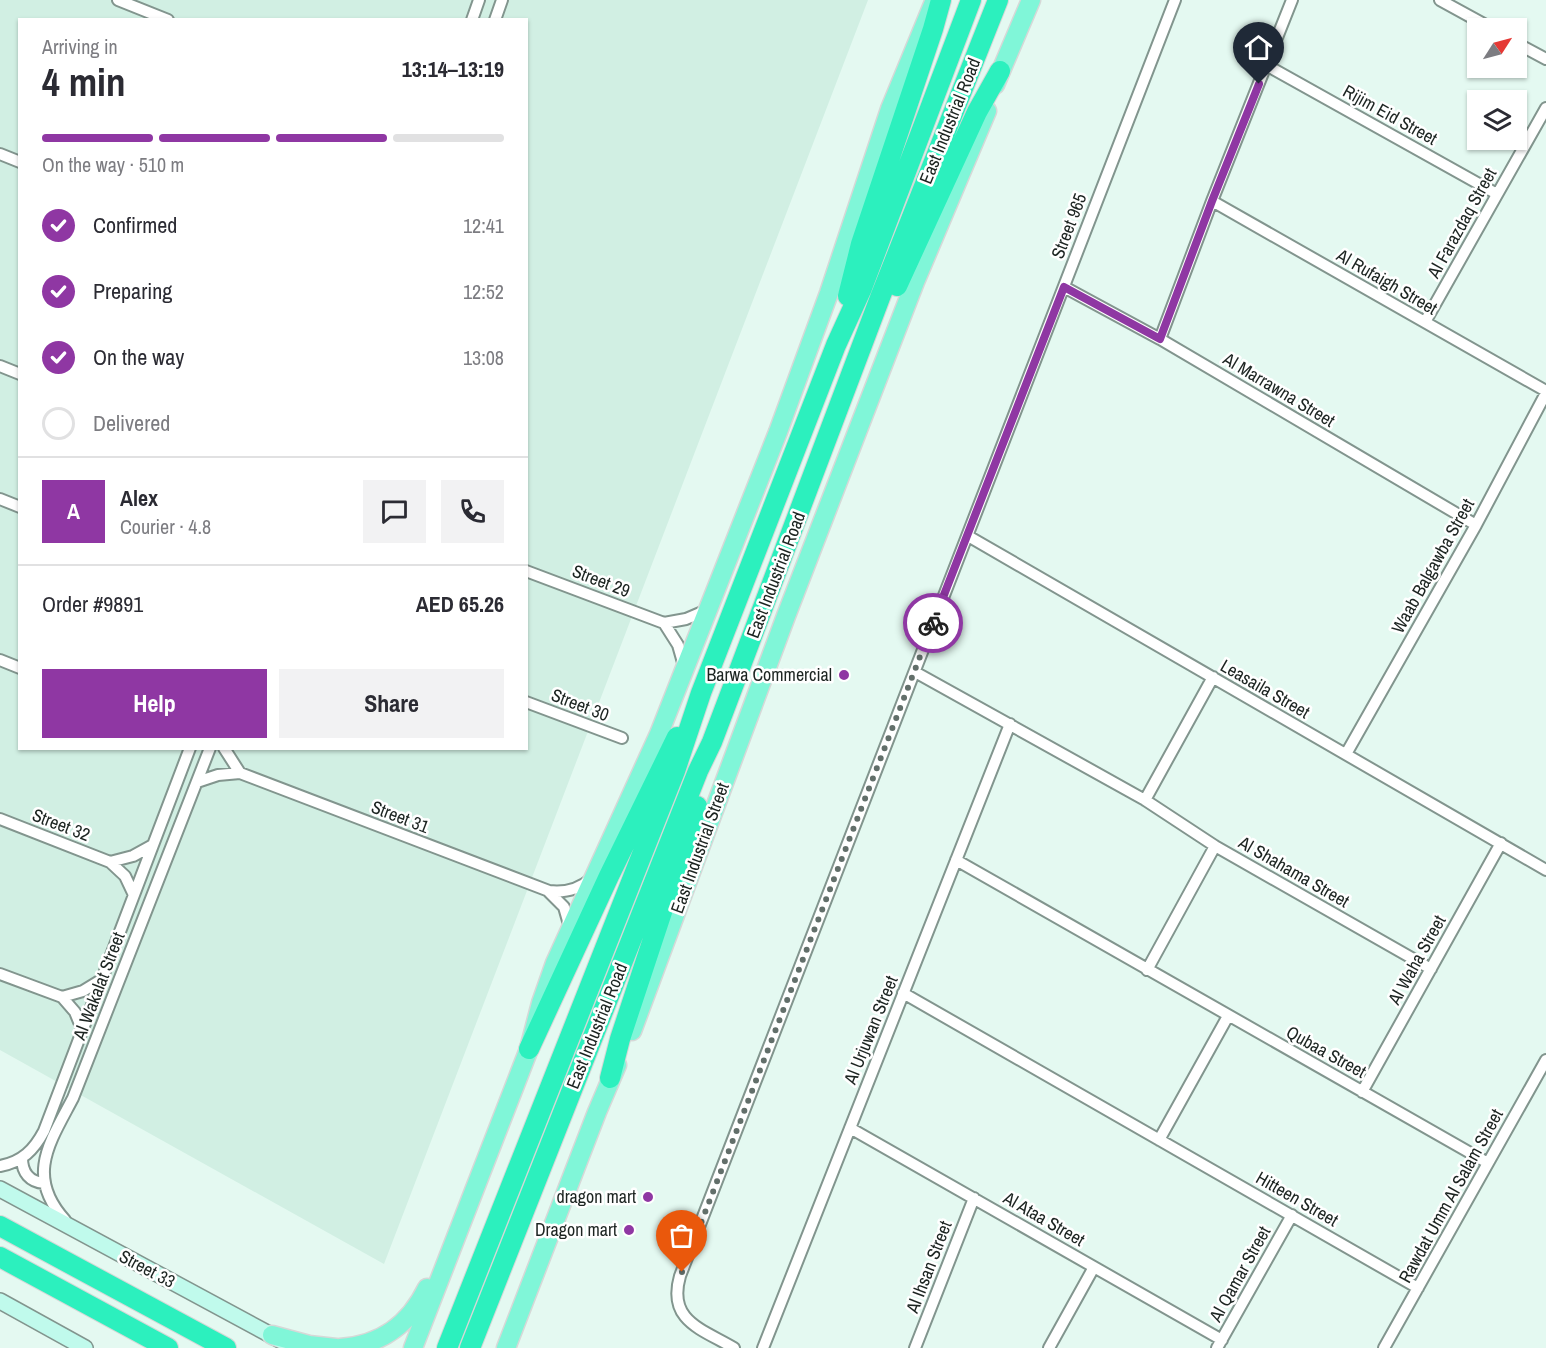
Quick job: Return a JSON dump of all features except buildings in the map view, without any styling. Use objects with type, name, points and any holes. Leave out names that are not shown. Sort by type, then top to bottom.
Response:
[{"type":"highway","points":[[836,345],[861,244],[941,0]]},
{"type":"highway","name":"East Industrial Road","points":[[447,1348],[675,771],[701,693],[836,345],[862,288],[971,0]]},
{"type":"highway","name":"East Industrial Road","points":[[470,1348],[698,771],[712,742],[881,295],[998,0]]},
{"type":"highway","points":[[860,354],[891,299],[977,111],[1000,71]]},
{"type":"highway","points":[[529,1049],[656,777],[701,693]]},
{"type":"highway","points":[[610,1078],[620,1039],[708,775],[712,742]]},
{"type":"highway","name":"Street 33","points":[[0,1226],[226,1348]]},
{"type":"highway","points":[[0,1257],[168,1348]]},
{"type":"main road","points":[[413,1348],[529,1049],[546,986],[570,928],[659,734],[778,432],[814,336],[890,110],[936,0]]},
{"type":"main road","name":"East Industrial Road","points":[[786,616],[915,282],[1031,0]]},
{"type":"main road","name":"East Industrial Street","points":[[610,1078],[628,1042],[786,616]]},
{"type":"main road","name":"East Industrial Road","points":[[543,1250],[610,1078]]},
{"type":"main road","points":[[272,1335],[309,1345],[338,1348],[366,1344],[382,1338],[407,1319],[425,1292],[465,1215]]},
{"type":"main road","points":[[425,1348],[443,1300],[465,1215]]},
{"type":"main road","points":[[494,1348],[514,1302],[543,1250]]},
{"type":"main road","points":[[506,1348],[543,1250]]},
{"type":"main road","points":[[516,1348],[530,1310],[543,1250]]},
{"type":"street","points":[[118,0],[163,18]]},
{"type":"street","points":[[473,18],[479,0]]},
{"type":"street","points":[[496,18],[502,0]]},
{"type":"street","name":"Street 965","points":[[734,1348],[688,1320],[677,1303],[678,1286],[1175,0]]},
{"type":"street","points":[[1160,339],[1292,0]]},
{"type":"street","points":[[1440,0],[1473,18]]},
{"type":"street","points":[[1527,49],[1546,60]]},
{"type":"street","name":"Rijim Eid Street","points":[[1266,65],[1497,194]]},
{"type":"street","name":"Al Farazdaq Street","points":[[1425,322],[1546,108]]},
{"type":"street","points":[[0,154],[18,161]]},
{"type":"street","name":"Al Rufaigh Street","points":[[1212,201],[1546,392]]},
{"type":"street","name":"Al Marrawna Street","points":[[1064,287],[1160,339],[1476,525]]},
{"type":"street","points":[[0,366],[18,373]]},
{"type":"street","name":"Waab Balgawba Street","points":[[1346,754],[1476,525],[1546,392]]},
{"type":"street","points":[[0,500],[18,506]]},
{"type":"street","name":"Leasaila Street","points":[[968,536],[1546,870]]},
{"type":"street","name":"Street 29","points":[[528,571],[664,623]]},
{"type":"street","points":[[685,671],[678,645],[664,623],[686,619],[707,610]]},
{"type":"street","points":[[0,660],[18,667]]},
{"type":"street","name":"Al Shahama Street","points":[[915,672],[1145,800],[1215,846],[1431,969]]},
{"type":"street","points":[[1145,800],[1213,677]]},
{"type":"street","name":"Street 30","points":[[528,703],[622,738]]},
{"type":"street","name":"Al Urjuwan Street","points":[[763,1348],[1010,724]]},
{"type":"street","name":"Al Wakalat Street","points":[[74,1229],[56,1210],[44,1183],[43,1168],[48,1147],[73,1098],[209,750]]},
{"type":"street","points":[[225,750],[240,773]]},
{"type":"street","name":"Al Wakalat Street","points":[[0,1166],[22,1158],[32,1150],[44,1131],[187,752]]},
{"type":"street","name":"Street 31","points":[[197,782],[218,775],[240,773],[549,891],[573,890],[584,885],[593,877]]},
{"type":"street","name":"Street 32","points":[[0,819],[110,862],[124,876],[134,895]]},
{"type":"street","name":"Al Waha Street","points":[[1362,1092],[1501,843]]},
{"type":"street","points":[[110,862],[133,856],[153,845]]},
{"type":"street","points":[[1148,969],[1215,846]]},
{"type":"street","name":"Qubaa Street","points":[[956,860],[1488,1163]]},
{"type":"street","points":[[549,891],[564,907],[570,928]]},
{"type":"street","points":[[0,974],[62,998],[75,1012],[82,1029]]},
{"type":"street","points":[[62,998],[83,991],[101,980]]},
{"type":"street","name":"Hitteen Street","points":[[903,993],[1418,1287]]},
{"type":"street","points":[[1159,1140],[1228,1016]]},
{"type":"street","name":"Rawdat Umm Al Salam Street","points":[[1384,1348],[1488,1163],[1542,1077],[1546,1060]]},
{"type":"street","name":"Al Ataa Street","points":[[850,1128],[1094,1267],[1219,1344]]},
{"type":"street","points":[[22,1158],[27,1176],[35,1182],[44,1183]]},
{"type":"street","name":"Street 33","points":[[0,1189],[295,1348]]},
{"type":"street","name":"Al Ihsan Street","points":[[915,1348],[974,1198]]},
{"type":"street","name":"Al Qamar Street","points":[[1219,1344],[1292,1215]]},
{"type":"street","points":[[1049,1348],[1094,1267]]},
{"type":"street","points":[[0,1300],[85,1348]]},
{"type":"shaded area","points":[[0,0],[868,0],[384,1264],[0,1050]]},
{"type":"way so far","points":[[682,1272],[933,623]]},
{"type":"place","name":"Barwa Commercial","points":[[844,675]]},
{"type":"place","name":"dragon mart","points":[[648,1197]]},
{"type":"place","name":"Dragon mart","points":[[629,1230]]},
{"type":"route","points":[[933,623],[1064,287],[1160,339],[1259,84]]}]
